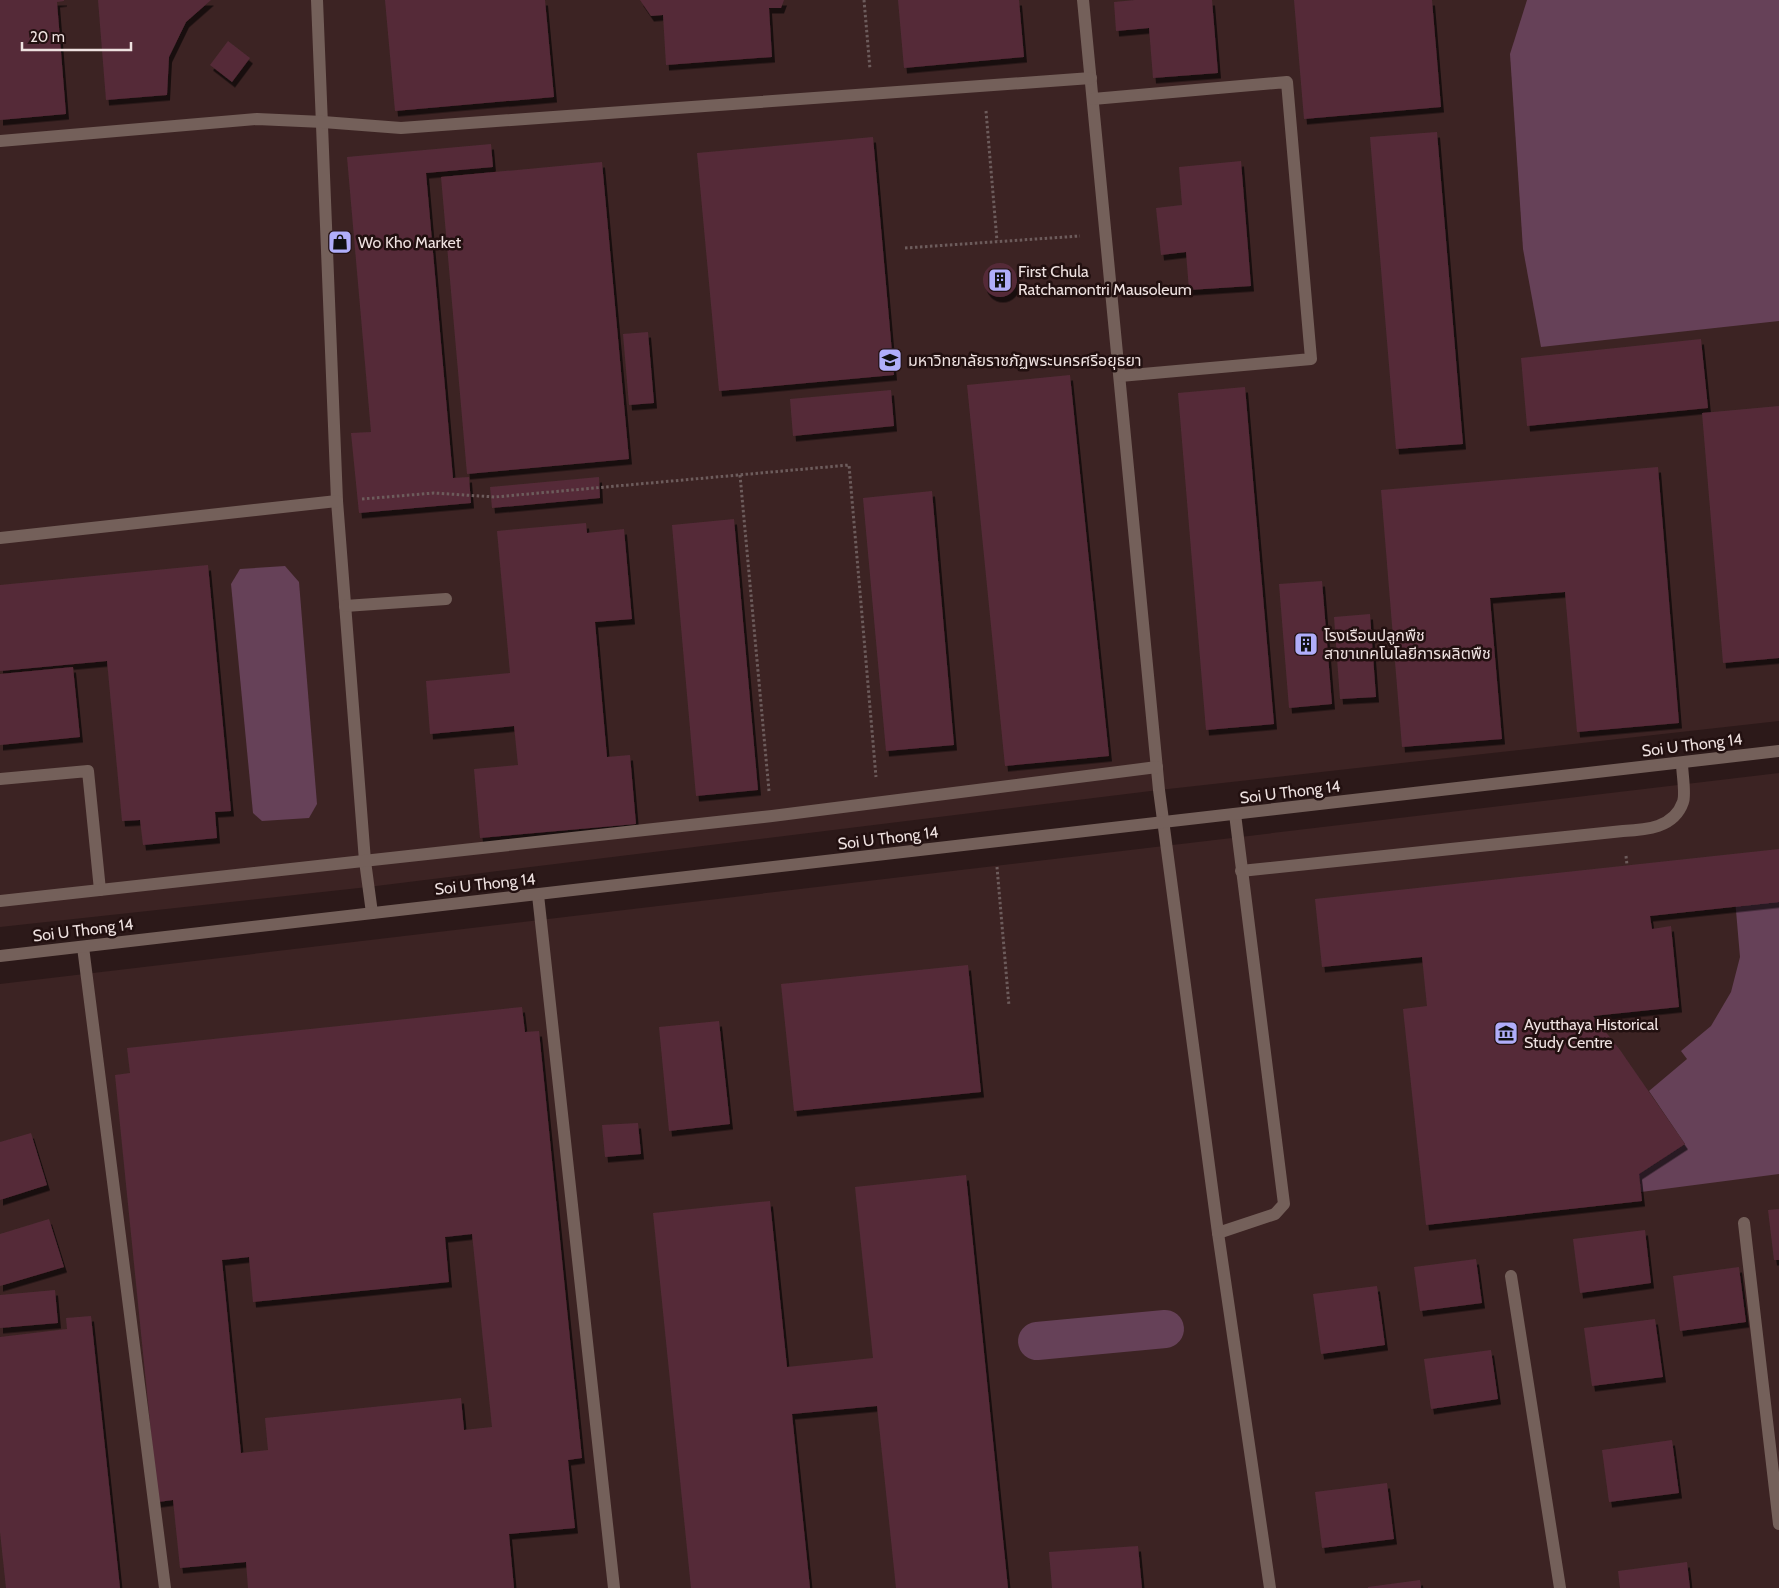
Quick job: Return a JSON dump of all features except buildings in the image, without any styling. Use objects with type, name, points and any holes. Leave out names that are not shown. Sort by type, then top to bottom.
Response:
[{"type":"street","points":[[317,0],[337,501],[365,861],[372,913]]},
{"type":"street","points":[[1083,0],[1157,767],[1218,1233],[1270,1588]]},
{"type":"street","points":[[0,141],[257,119],[401,128],[1091,78]]},
{"type":"street","points":[[1093,99],[1288,82],[1311,360],[1120,376]]},
{"type":"street","points":[[0,538],[337,501]]},
{"type":"street","points":[[346,606],[446,599]]},
{"type":"street","name":"Soi U Thong 14","points":[[0,956],[1779,751]]},
{"type":"street","points":[[1241,871],[1613,832],[1649,830],[1672,820],[1683,801],[1682,763]]},
{"type":"street","points":[[0,901],[772,816],[1157,767]]},
{"type":"street","points":[[0,779],[88,771],[100,890]]},
{"type":"street","points":[[1218,1233],[1276,1214],[1284,1204],[1235,814]]},
{"type":"street","points":[[538,895],[614,1588]]},
{"type":"street","points":[[83,947],[165,1588]]},
{"type":"street","points":[[1744,1223],[1779,1524]]},
{"type":"street","points":[[1511,1276],[1560,1588]]},
{"type":"path","points":[[864,0],[872,94]]},
{"type":"path","points":[[984,86],[997,241]]},
{"type":"path","points":[[905,248],[1106,234]]},
{"type":"path","points":[[337,501],[434,493],[494,497],[849,465],[878,803]]},
{"type":"path","points":[[740,475],[772,816]]},
{"type":"path","points":[[995,842],[1009,1006]]},
{"type":"shaded area","name":"มหาวิทยาลัยราชภัฏพระนครศรีอยุธยา","points":[[0,0],[1779,0],[1779,721],[1159,790],[368,887],[0,927]]},
{"type":"shaded area","points":[[1527,0],[1779,0],[1779,321],[1541,347],[1523,249],[1510,54]]},
{"type":"shaded area","points":[[285,566],[299,582],[317,804],[309,818],[262,821],[253,813],[231,584],[240,569]]},
{"type":"shaded area","points":[[1779,773],[1779,1588],[0,1588],[0,984]]},
{"type":"shaded area","points":[[1779,895],[1779,1174],[1641,1192],[1639,1174],[1685,1144],[1649,1091],[1687,1059],[1681,1051],[1711,1026],[1731,992],[1740,957],[1735,899]]},
{"type":"waterway","points":[[1037,1341],[1165,1329]]},
{"type":"place","name":"Wo Kho Market","points":[[340,242]]},
{"type":"place","name":"First Chula Ratchamontri Mausoleum","points":[[1000,280]]},
{"type":"place","name":"มหาวิทยาลัยราชภัฏพระนครศรีอยุธยา","points":[[890,360]]},
{"type":"place","name":"โรงเรือนปลูกพืช สาขาเทคโนโลยีการผลิตพืช","points":[[1306,644]]},
{"type":"place","name":"Ayutthaya Historical Study Centre","points":[[1506,1033]]}]
